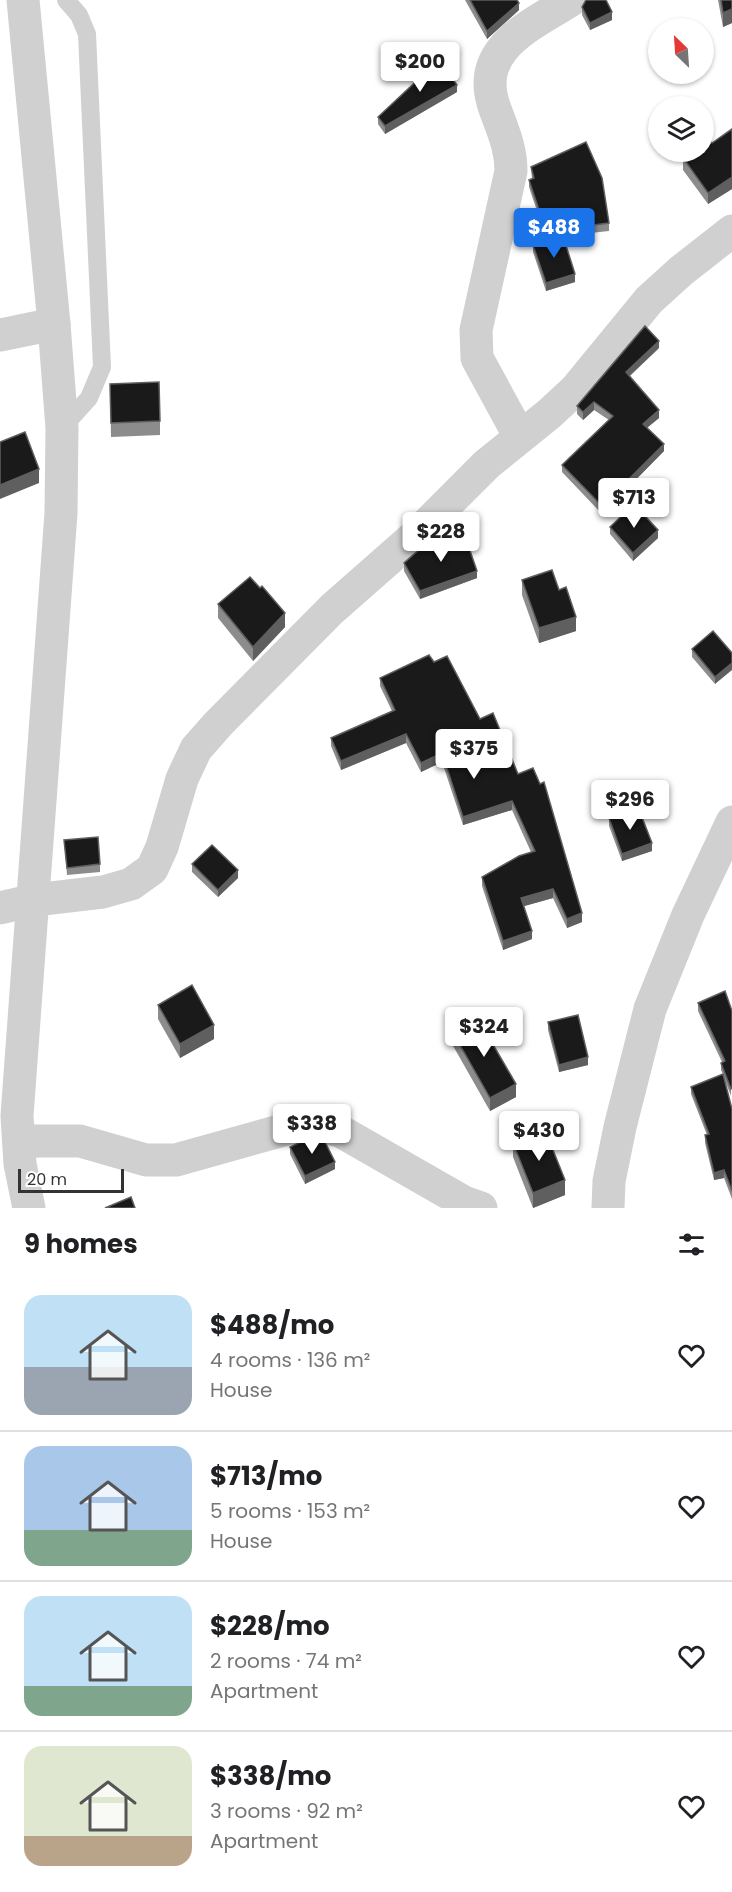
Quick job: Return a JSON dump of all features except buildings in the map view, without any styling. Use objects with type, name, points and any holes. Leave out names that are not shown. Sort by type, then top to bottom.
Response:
[{"type":"street","points":[[23,0],[62,428],[61,513],[34,900],[12,1126],[28,1208]]},
{"type":"street","points":[[520,437],[477,358],[476,330],[511,171],[511,152],[490,89],[491,70],[498,52],[515,36],[571,0]]},
{"type":"street","points":[[0,908],[34,900],[103,892],[131,884],[152,868],[162,847],[182,779],[196,749],[332,609],[415,536],[487,464],[576,389],[649,300],[681,270],[732,231]]},
{"type":"street","points":[[0,335],[54,324]]},
{"type":"street","points":[[608,1208],[609,1181],[620,1127],[650,1009],[688,915],[732,822]]},
{"type":"street","points":[[12,1126],[146,1160],[176,1160],[294,1127],[317,1125],[340,1131],[464,1202],[481,1208]]},
{"type":"lane","points":[[62,428],[89,398],[102,367],[87,34],[79,15],[66,0]]}]
